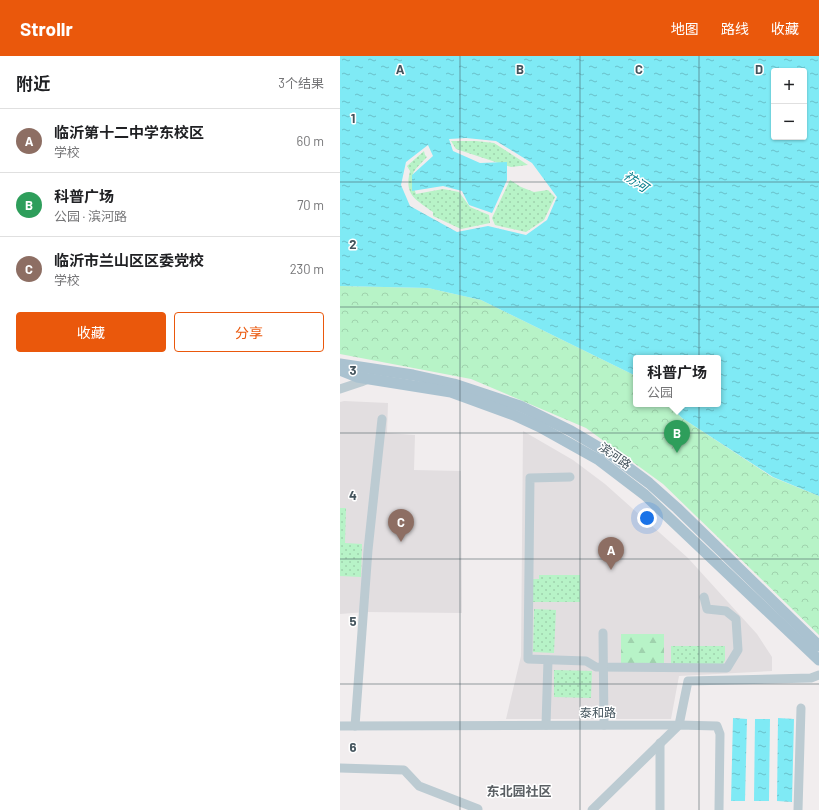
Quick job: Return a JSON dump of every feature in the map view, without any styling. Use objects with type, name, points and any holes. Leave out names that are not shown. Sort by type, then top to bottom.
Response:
[{"type":"main road","name":"滨河路","points":[[340,364],[454,384],[512,403],[571,431],[610,454],[649,483],[677,508],[819,646]]},
{"type":"main road","name":"滨河路","points":[[340,370],[363,378],[451,392],[514,415],[540,427],[599,460],[645,495],[819,660]]},
{"type":"main road","points":[[340,375],[363,378]]},
{"type":"street","points":[[340,389],[361,382],[363,378]]},
{"type":"street","points":[[355,726],[368,550],[382,419]]},
{"type":"street","points":[[570,477],[530,478],[528,659],[586,661],[596,667],[727,668],[738,650],[736,619],[726,611],[707,609],[704,598]]},
{"type":"street","points":[[603,633],[604,725]]},
{"type":"street","points":[[546,725],[548,660]]},
{"type":"street","points":[[592,810],[679,725],[688,681],[811,678],[819,675]]},
{"type":"street","points":[[798,810],[801,708]]},
{"type":"street","name":"泰和路","points":[[340,726],[717,726],[720,734],[720,810]]},
{"type":"street","points":[[660,743],[660,810]]},
{"type":"street","points":[[340,768],[404,770],[419,786],[478,809],[477,810]]},
{"type":"shaded area","points":[[340,402],[388,403],[387,433],[415,435],[414,470],[461,471],[462,613],[366,612],[340,614]]},
{"type":"shaded area","points":[[523,431],[573,460],[605,484],[688,558],[757,634],[772,657],[772,671],[679,676],[671,719],[506,719],[521,656]]},
{"type":"green space","points":[[451,141],[494,143],[528,165],[511,167],[456,149]]},
{"type":"green space","points":[[424,151],[427,157],[415,170],[412,177],[416,194],[443,189],[459,192],[470,207],[489,215],[490,223],[461,229],[433,216],[433,212],[412,196],[409,186],[410,171],[407,166]]},
{"type":"green space","points":[[510,180],[521,187],[534,192],[548,190],[555,197],[544,220],[526,232],[495,225],[492,218]]},
{"type":"green space","points":[[340,286],[428,288],[481,300],[633,375],[633,407],[671,407],[682,418],[772,477],[819,496],[819,635],[663,484],[586,428],[471,379],[340,354]]},
{"type":"green space","points":[[340,508],[346,508],[345,543],[362,544],[361,577],[340,576]]},
{"type":"green space","points":[[539,575],[580,575],[580,602],[533,602],[533,579],[539,579]]},
{"type":"green space","points":[[534,609],[556,610],[554,653],[533,652]]},
{"type":"green space","points":[[621,634],[664,634],[664,664],[621,664]]},
{"type":"green space","points":[[671,646],[725,646],[725,660],[723,664],[671,665]]},
{"type":"green space","points":[[554,670],[592,671],[591,698],[554,697]]},
{"type":"water","name":"祊河","points":[[340,56],[819,56],[819,496],[773,477],[682,418],[671,407],[721,407],[721,355],[633,355],[633,375],[481,300],[428,288],[340,286]],"holes":[[[466,138],[496,141],[532,163],[557,197],[547,220],[526,235],[488,226],[457,232],[410,206],[401,185],[406,162],[428,145],[433,156],[412,175],[412,191],[443,186],[462,191],[469,205],[492,213],[507,180],[507,162],[480,163],[453,151],[449,139]]]},
{"type":"water","points":[[733,718],[747,719],[745,801],[731,801]]},
{"type":"water","points":[[778,718],[794,719],[792,802],[777,801]]},
{"type":"water","points":[[755,719],[770,719],[769,801],[754,801]]},
{"type":"place","name":"科普广场","points":[[677,453]]},
{"type":"place","name":"临沂市兰山区区委党校","points":[[401,542]]},
{"type":"place","name":"临沂第十二中学东校区","points":[[611,570]]},
{"type":"district","name":"东北园社区","points":[[519,791]]}]
